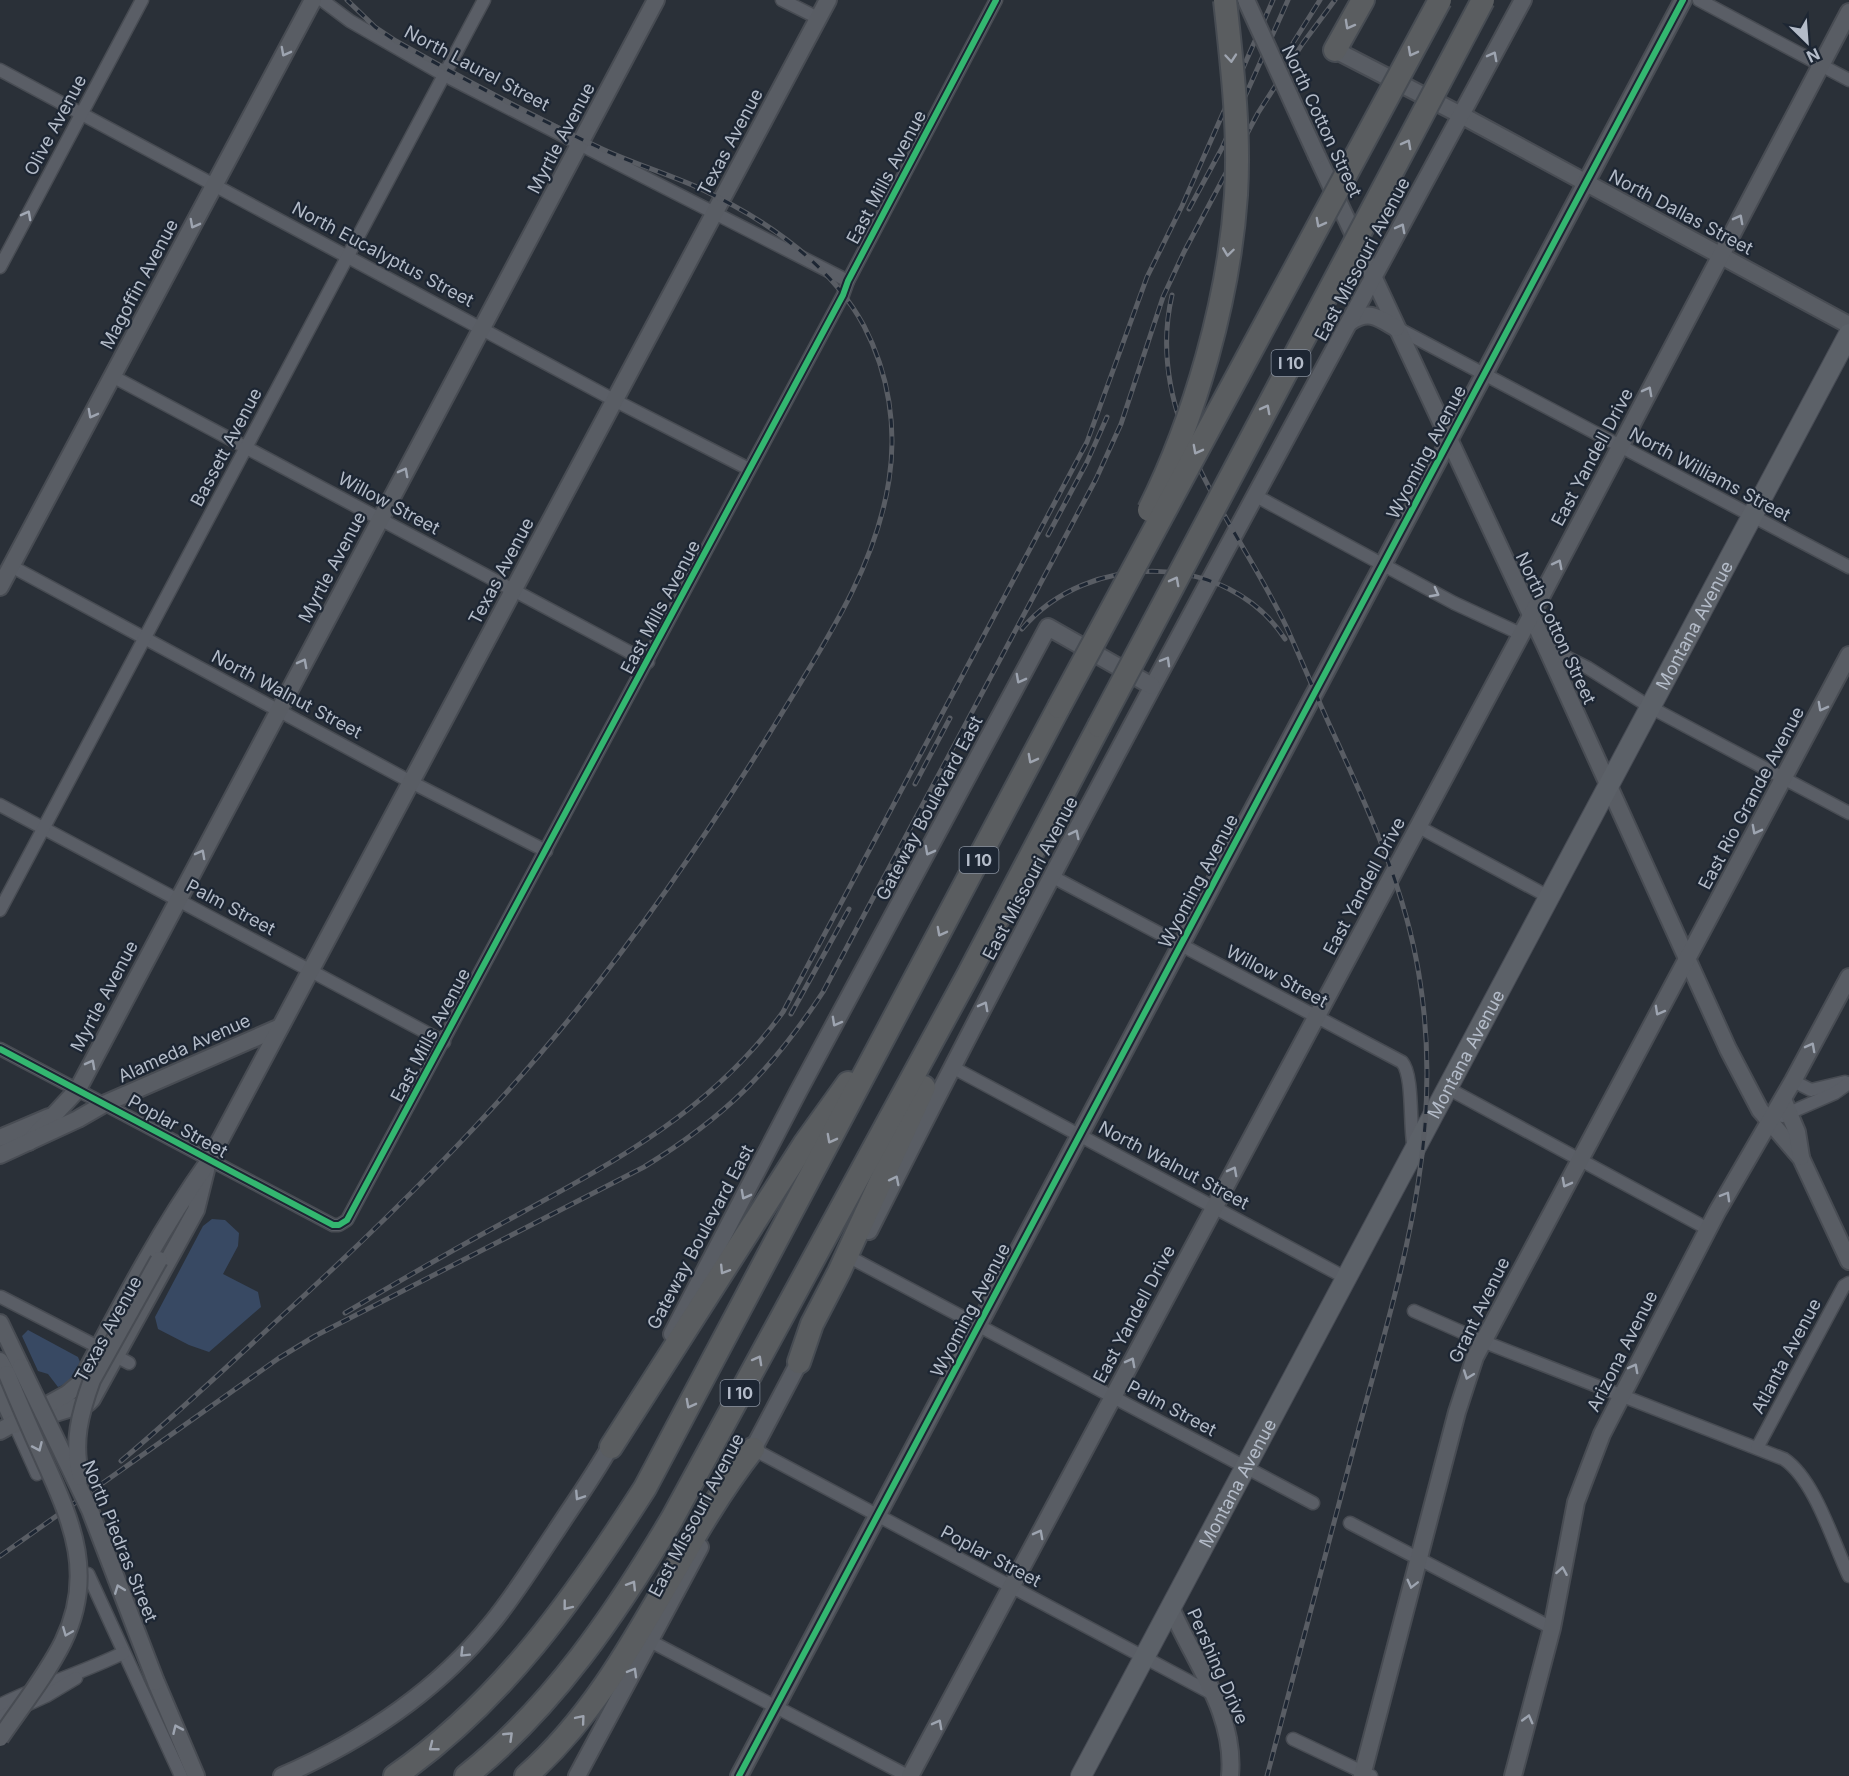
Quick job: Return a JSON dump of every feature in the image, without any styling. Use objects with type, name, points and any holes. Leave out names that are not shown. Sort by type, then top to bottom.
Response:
[{"type":"highway","points":[[1059,707],[1084,633],[1162,483],[1193,401],[1214,328],[1228,258],[1236,196],[1237,119],[1225,0]]},
{"type":"highway","points":[[1335,50],[1363,0]]},
{"type":"highway","name":"I 10","points":[[395,1776],[458,1726],[506,1679],[570,1602],[645,1488],[1059,707],[1440,0]]},
{"type":"highway","name":"I 10","points":[[466,1776],[523,1723],[591,1644],[672,1520],[968,977],[1483,0]]},
{"type":"highway","points":[[799,1362],[812,1324],[839,1272],[904,1128],[960,1018],[968,977]]},
{"type":"highway","points":[[610,1447],[805,1143],[898,1014]]},
{"type":"highway","points":[[526,1776],[551,1752],[596,1701],[725,1485],[753,1449]]},
{"type":"main road","name":"Magoffin Avenue","points":[[0,587],[313,0]]},
{"type":"main road","name":"Myrtle Avenue","points":[[29,1142],[78,1089],[656,0]]},
{"type":"main road","name":"Texas Avenue","points":[[7,1428],[77,1386],[180,1201],[209,1161],[828,0]]},
{"type":"main road","name":"North Cotton Street","points":[[1246,0],[1753,1099],[1801,1158],[1848,1254]]},
{"type":"main road","name":"East Missouri Avenue","points":[[577,1776],[855,1260],[952,1067],[1152,686],[1212,581],[1523,0]]},
{"type":"main road","name":"Wyoming Avenue","points":[[739,1776],[1683,0]]},
{"type":"main road","name":"East Yandell Drive","points":[[909,1776],[1531,616],[1849,12]]},
{"type":"main road","name":"North Dallas Street","points":[[1335,50],[1461,115],[1849,325]]},
{"type":"main road","points":[[1350,322],[1360,315],[1375,315],[1396,328]]},
{"type":"main road","name":"Montana Avenue","points":[[1081,1776],[1449,1089],[1849,334]]},
{"type":"main road","name":"Gateway Boulevard East","points":[[282,1776],[338,1749],[387,1719],[418,1696],[468,1649],[519,1587],[610,1447],[1048,627],[1152,686]]},
{"type":"main road","points":[[1521,634],[1546,648]]},
{"type":"main road","name":"East Rio Grande Avenue","points":[[1687,960],[1849,655]]},
{"type":"main road","name":"Grant Avenue","points":[[1365,1775],[1418,1558],[1465,1385],[1482,1341],[1687,960]]},
{"type":"main road","name":"Arizona Avenue","points":[[1513,1776],[1552,1628],[1576,1502],[1592,1458],[1620,1395],[1708,1229],[1770,1121],[1786,1106],[1793,1081],[1849,977]]},
{"type":"main road","name":"Alameda Avenue","points":[[0,1155],[105,1104],[278,1028]]},
{"type":"main road","name":"Alameda Avenue","points":[[0,1138],[81,1106],[105,1104]]},
{"type":"main road","points":[[1786,1106],[1797,1132],[1801,1158]]},
{"type":"main road","name":"Texas Avenue","points":[[7,1428],[88,1403],[122,1360],[196,1210],[209,1161]]},
{"type":"main road","points":[[90,1510],[76,1453],[82,1409],[92,1380],[159,1260],[209,1161]]},
{"type":"main road","name":"North Piedras Street","points":[[0,1323],[9,1367],[70,1516],[78,1551],[79,1584],[72,1621],[63,1641],[0,1738]]},
{"type":"main road","name":"North Piedras Street","points":[[9,1367],[90,1510],[156,1682],[196,1776]]},
{"type":"main road","points":[[0,1392],[7,1428]]},
{"type":"main road","name":"Pershing Drive","points":[[1171,1608],[1213,1695],[1230,1740],[1230,1776]]},
{"type":"main road","points":[[567,1776],[595,1739]]},
{"type":"street","name":"Olive Avenue","points":[[0,267],[142,0]]},
{"type":"street","name":"North Laurel Street","points":[[322,0],[350,21],[444,75],[848,281]]},
{"type":"street","name":"Bassett Avenue","points":[[0,910],[484,0]]},
{"type":"street","points":[[782,0],[818,18]]},
{"type":"street","name":"East Mills Avenue","points":[[343,1224],[444,1042],[648,662],[843,295],[848,281],[996,0]]},
{"type":"street","points":[[1699,0],[1849,80]]},
{"type":"street","name":"North Eucalyptus Street","points":[[0,70],[614,400],[749,470]]},
{"type":"street","name":"North Williams Street","points":[[1396,328],[1849,567]]},
{"type":"street","name":"Willow Street","points":[[112,376],[648,662]]},
{"type":"street","points":[[1256,496],[1454,603],[1521,634]]},
{"type":"street","name":"North Walnut Street","points":[[11,566],[411,782],[546,851]]},
{"type":"street","points":[[1546,648],[1588,668],[1650,707],[1849,813]]},
{"type":"street","name":"Palm Street","points":[[0,805],[444,1042]]},
{"type":"street","points":[[1417,826],[1549,897]]},
{"type":"street","name":"Willow Street","points":[[1053,877],[1402,1062],[1407,1067],[1415,1152]]},
{"type":"street","name":"Poplar Street","points":[[0,1049],[333,1225],[343,1224]]},
{"type":"street","name":"North Walnut Street","points":[[952,1067],[1346,1278]]},
{"type":"street","points":[[1793,1081],[1804,1088],[1817,1090],[1849,1082]]},
{"type":"street","points":[[1786,1106],[1835,1093],[1849,1082]]},
{"type":"street","points":[[1449,1089],[1708,1229]]},
{"type":"street","name":"Palm Street","points":[[855,1260],[1313,1503]]},
{"type":"street","name":"Atlanta Avenue","points":[[1757,1448],[1844,1286],[1849,1282]]},
{"type":"street","points":[[1,1297],[122,1360]]},
{"type":"street","points":[[1414,1311],[1482,1341],[1784,1459],[1800,1473],[1849,1576]]},
{"type":"street","points":[[7,1428],[37,1474]]},
{"type":"street","name":"Poplar Street","points":[[753,1449],[1213,1695]]},
{"type":"street","points":[[1350,1523],[1552,1628]]},
{"type":"street","points":[[88,1574],[181,1776]]},
{"type":"street","points":[[650,1641],[909,1776]]},
{"type":"street","points":[[0,1705],[54,1680],[81,1673],[123,1653]]},
{"type":"street","points":[[0,1718],[58,1690],[81,1673]]},
{"type":"street","points":[[1293,1739],[1365,1775]]},
{"type":"water","points":[[212,1219],[225,1220],[239,1233],[238,1246],[223,1274],[258,1292],[261,1307],[209,1352],[189,1345],[158,1329],[155,1317],[203,1226]]},
{"type":"water","points":[[28,1330],[78,1357],[80,1362],[66,1383],[58,1387],[48,1374],[38,1371],[22,1336]]},
{"type":"railway","points":[[121,1461],[322,1279],[399,1205],[474,1128],[579,1007],[633,936],[735,789],[832,630],[861,573],[873,543],[889,480],[891,421],[880,363],[873,344],[850,303],[814,263],[770,228],[723,200],[572,135],[396,41],[375,27],[347,0]]},
{"type":"railway","points":[[345,1313],[579,1181],[654,1135],[723,1080],[754,1048],[783,1012],[1087,442],[1147,277],[1182,206],[1273,0]]},
{"type":"railway","points":[[1189,209],[1222,148],[1288,0]]},
{"type":"railway","points":[[1293,43],[1320,0]]},
{"type":"railway","points":[[0,1556],[279,1358],[315,1336],[644,1167],[699,1130],[765,1069],[823,992],[1096,479],[1121,424],[1163,297],[1184,252],[1258,113],[1303,43],[1335,0]]},
{"type":"railway","points":[[1172,295],[1166,341],[1170,385],[1182,427],[1199,468],[1286,626],[1383,848],[1413,942],[1426,1035],[1427,1093],[1423,1149],[1403,1260],[1267,1776]]},
{"type":"railway","points":[[1048,535],[1087,462],[1107,417]]},
{"type":"railway","points":[[1022,629],[1050,603],[1082,585],[1119,574],[1157,571],[1194,576],[1229,589],[1260,610],[1285,639]]},
{"type":"railway","points":[[915,784],[950,718]]},
{"type":"railway","points":[[791,1014],[849,909]]},
{"type":"cycle path","points":[[0,1049],[333,1225],[339,1225],[347,1220],[843,295],[848,281],[996,0]]},
{"type":"cycle path","points":[[739,1776],[1683,0]]}]
